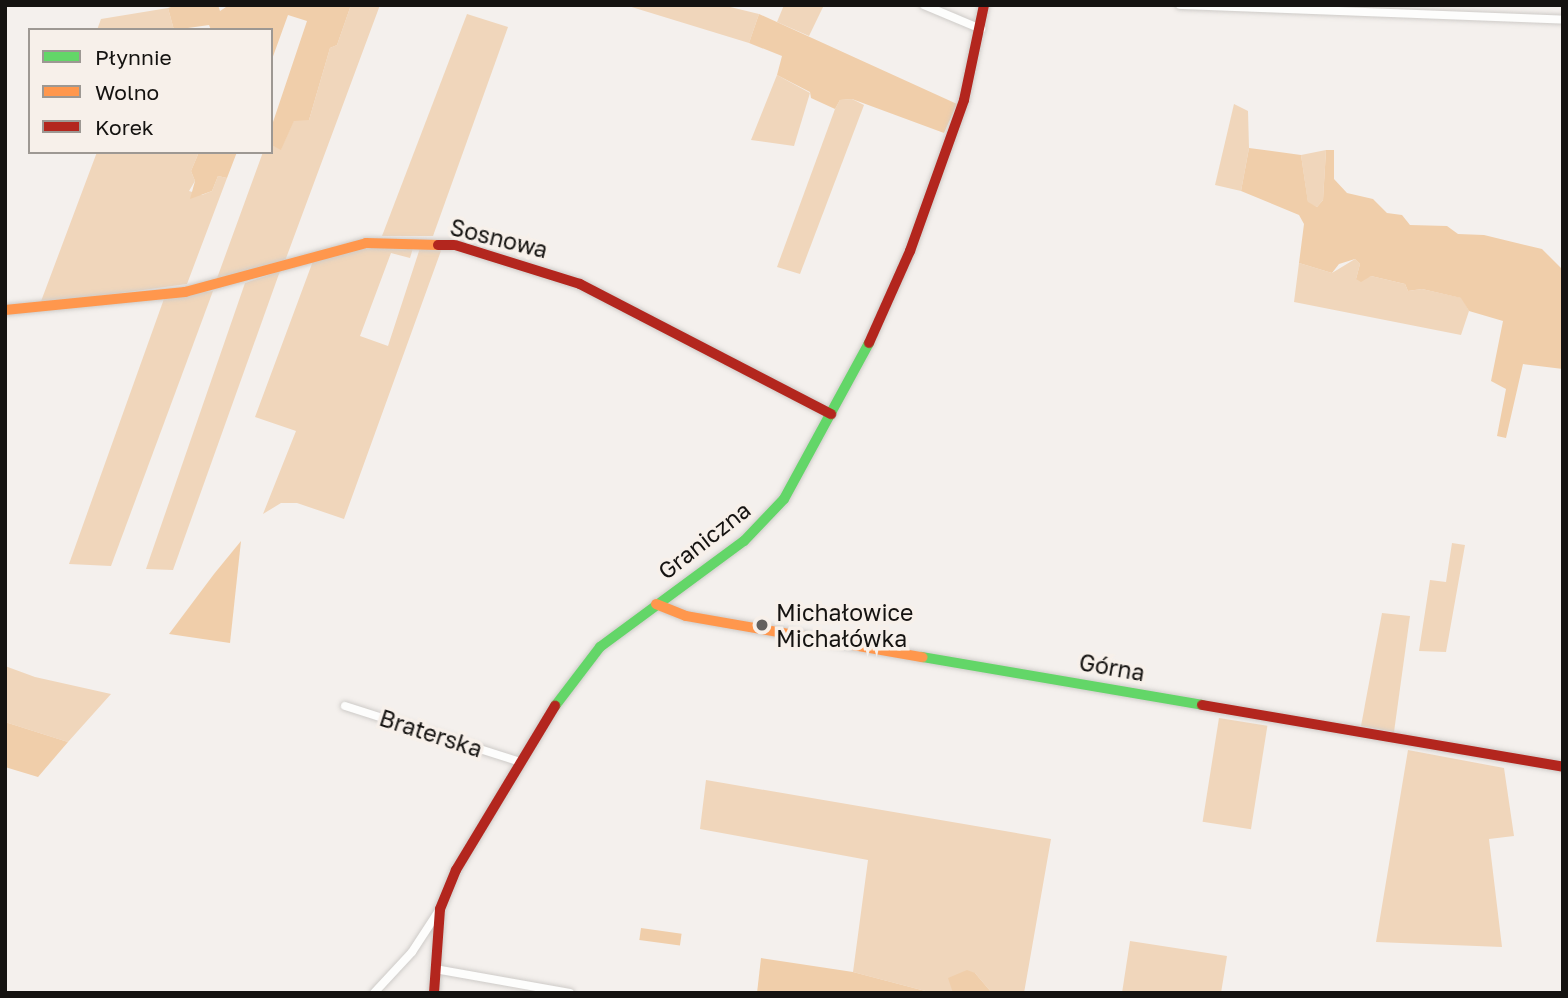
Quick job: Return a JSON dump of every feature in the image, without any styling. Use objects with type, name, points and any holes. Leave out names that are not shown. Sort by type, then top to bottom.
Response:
[{"type":"street","points":[[924,5],[981,29]]},
{"type":"street","name":"Graniczna","points":[[434,993],[440,909],[456,870],[517,761],[573,678],[600,647],[744,541],[784,499],[831,414],[910,251],[964,100],[984,5]]},
{"type":"street","points":[[1180,5],[1563,20]]},
{"type":"street","name":"Sosnowa","points":[[5,310],[185,292],[366,243],[455,245],[580,284],[831,414]]},
{"type":"street","name":"Górna","points":[[656,604],[686,616],[1563,767]]},
{"type":"street","name":"Braterska","points":[[345,706],[517,761]]},
{"type":"street","points":[[374,993],[412,951],[440,909]]},
{"type":"street","points":[[435,969],[570,993]]},
{"type":"shaded area","points":[[177,5],[218,5],[220,11],[229,5],[351,5],[337,45],[330,48],[309,120],[294,121],[281,150],[273,146],[273,122],[307,21],[288,15],[273,56],[273,28],[210,28],[209,25],[173,28],[168,8]]},
{"type":"shaded area","points":[[351,5],[380,5],[285,261],[216,281],[262,154],[273,154],[273,146],[281,149],[294,120],[309,120],[330,48],[337,45]]},
{"type":"shaded area","points":[[625,5],[722,5],[759,14],[749,43]]},
{"type":"shaded area","points":[[784,5],[824,5],[809,36],[777,22]]},
{"type":"shaded area","points":[[168,8],[173,28],[98,28],[101,19]]},
{"type":"shaded area","points":[[467,14],[508,27],[433,236],[382,236]]},
{"type":"shaded area","points":[[759,14],[957,104],[944,133],[852,99],[840,100],[835,109],[811,98],[810,92],[777,75],[782,56],[749,43]]},
{"type":"shaded area","points":[[777,75],[810,93],[794,146],[751,140]]},
{"type":"shaded area","points":[[852,99],[864,105],[800,274],[777,267],[835,109],[840,100]]},
{"type":"shaded area","points":[[1234,104],[1248,111],[1249,148],[1241,191],[1215,185]]},
{"type":"shaded area","points":[[1249,148],[1301,155],[1308,202],[1317,207],[1323,200],[1326,150],[1334,150],[1334,179],[1347,193],[1373,199],[1387,213],[1402,215],[1410,225],[1447,226],[1458,234],[1484,235],[1542,249],[1563,270],[1563,369],[1523,364],[1506,438],[1497,436],[1506,389],[1491,381],[1503,321],[1469,311],[1461,298],[1422,289],[1408,291],[1405,284],[1371,276],[1361,282],[1356,279],[1360,264],[1355,259],[1339,264],[1332,273],[1299,263],[1304,224],[1299,215],[1241,191]]},
{"type":"shaded area","points":[[1326,150],[1323,200],[1317,207],[1308,203],[1301,155]]},
{"type":"shaded area","points":[[96,154],[198,154],[191,171],[195,181],[189,191],[202,195],[212,191],[218,176],[227,178],[187,284],[40,304]]},
{"type":"shaded area","points":[[198,154],[236,154],[227,178],[218,176],[212,191],[190,199],[195,181],[191,171]]},
{"type":"shaded area","points":[[414,245],[410,258],[391,253],[360,336],[388,346],[421,245],[442,248],[344,519],[297,503],[281,503],[263,514],[296,431],[255,417],[313,261],[360,249]]},
{"type":"shaded area","points":[[1355,259],[1360,264],[1356,279],[1371,276],[1405,284],[1408,291],[1422,289],[1462,298],[1469,311],[1461,335],[1294,302],[1299,263],[1332,273]]},
{"type":"shaded area","points":[[280,271],[173,570],[146,569],[245,283]]},
{"type":"shaded area","points":[[213,291],[111,566],[69,564],[165,296]]},
{"type":"shaded area","points":[[241,541],[230,643],[169,634],[214,574]]},
{"type":"shaded area","points":[[1452,543],[1465,545],[1446,652],[1419,651],[1430,580],[1446,582]]},
{"type":"shaded area","points":[[1382,613],[1410,616],[1394,732],[1361,726]]},
{"type":"shaded area","points":[[5,666],[35,677],[111,694],[68,742],[5,722]]},
{"type":"shaded area","points":[[1219,718],[1267,726],[1251,829],[1203,822]]},
{"type":"shaded area","points":[[5,722],[68,742],[38,777],[5,767]]},
{"type":"shaded area","points":[[1408,750],[1504,768],[1514,836],[1489,839],[1502,947],[1376,942]]},
{"type":"shaded area","points":[[706,780],[1051,839],[1024,993],[992,993],[975,973],[953,993],[933,993],[853,972],[868,860],[700,829]]},
{"type":"shaded area","points":[[641,928],[682,934],[680,946],[639,940]]},
{"type":"shaded area","points":[[1130,941],[1227,956],[1221,993],[1122,993]]},
{"type":"shaded area","points":[[761,958],[853,972],[933,993],[757,993]]},
{"type":"shaded area","points":[[967,970],[975,973],[992,993],[953,993],[948,978]]},
{"type":"traffic: fast","points":[[555,706],[600,647],[744,541],[784,499],[869,343]]},
{"type":"traffic: fast","points":[[922,657],[1202,705]]},
{"type":"traffic: slow","points":[[5,310],[185,292],[366,243],[438,245]]},
{"type":"traffic: slow","points":[[656,604],[686,616],[922,657]]},
{"type":"traffic: jam","points":[[869,343],[910,251],[964,100],[984,5]]},
{"type":"traffic: jam","points":[[438,245],[455,245],[580,284],[831,414]]},
{"type":"traffic: jam","points":[[1202,705],[1563,767]]},
{"type":"traffic: jam","points":[[434,993],[440,909],[456,870],[555,706]]},
{"type":"place","name":"Michałowice Michałówka","points":[[762,625]]}]
